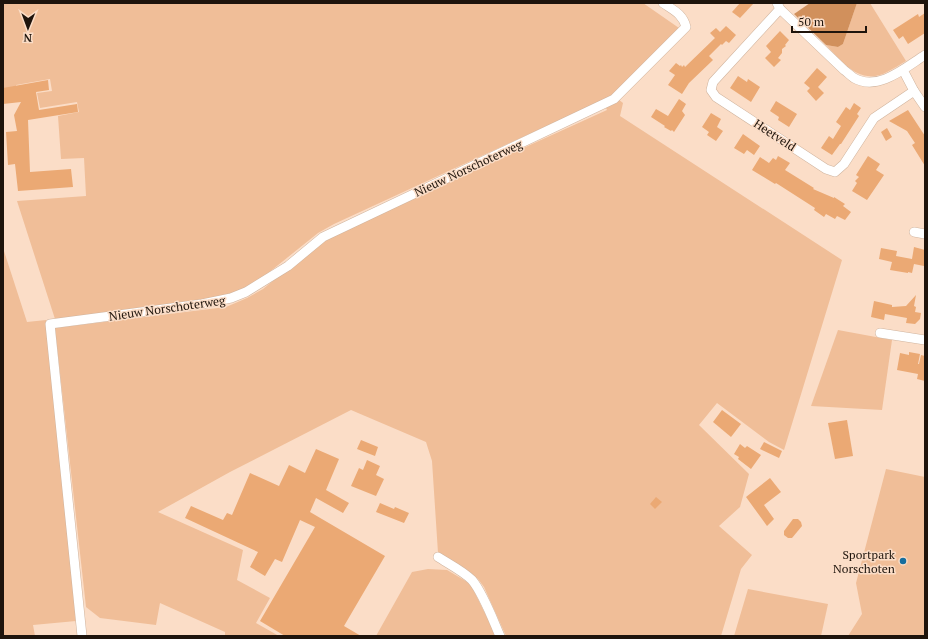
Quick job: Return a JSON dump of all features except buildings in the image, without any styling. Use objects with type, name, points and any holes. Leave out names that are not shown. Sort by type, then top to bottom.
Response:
[{"type":"street","name":"Nieuw Norschoterweg","points":[[82,636],[50,324],[202,304],[231,298],[246,292],[288,266],[323,237],[614,99],[686,27],[684,20],[679,14],[663,3]]},
{"type":"street","points":[[779,6],[844,70],[855,78],[875,82],[903,70],[925,55]]},
{"type":"street","name":"Heetveld","points":[[779,6],[714,82],[711,90],[716,97],[826,169],[835,172],[844,164],[874,118],[914,91]]},
{"type":"street","points":[[903,70],[914,91],[925,107]]},
{"type":"street","points":[[914,232],[925,234]]},
{"type":"street","points":[[880,333],[925,340]]},
{"type":"street","points":[[438,558],[459,570],[472,580],[479,590],[500,636]]},
{"type":"shaded area","points":[[3,3],[643,3],[679,28],[616,94],[334,224],[318,233],[257,282],[226,296],[55,319],[17,201],[86,196],[84,158],[61,159],[58,116],[79,112],[77,102],[40,108],[37,93],[52,91],[50,79],[16,85],[17,97],[3,100]]},
{"type":"shaded area","points":[[810,3],[857,3],[843,44],[838,47],[826,45],[794,14]]},
{"type":"shaded area","points":[[857,3],[870,3],[906,61],[877,76],[868,76],[860,74],[845,65],[826,45],[838,47],[843,44]]},
{"type":"shaded area","points":[[618,99],[623,103],[620,116],[842,260],[784,450],[769,442],[717,403],[699,425],[749,474],[740,507],[719,526],[752,555],[741,569],[721,636],[506,636],[484,587],[478,579],[438,553],[432,461],[426,442],[351,410],[230,472],[158,512],[243,550],[237,580],[270,598],[256,623],[279,636],[225,636],[225,632],[160,603],[156,625],[100,618],[86,607],[55,328],[226,307],[263,289],[326,238],[607,110],[605,106]]},
{"type":"shaded area","points":[[3,248],[27,322],[46,320],[76,621],[33,625],[35,636],[3,636]]},
{"type":"shaded area","points":[[838,330],[892,340],[882,410],[811,406]]},
{"type":"shaded area","name":"Sportpark Norschoten","points":[[886,469],[925,477],[925,636],[848,636],[862,614],[856,583]]},
{"type":"shaded area","points":[[428,569],[447,570],[469,583],[496,636],[376,636],[412,572]]},
{"type":"shaded area","points":[[748,589],[828,604],[821,636],[734,636]]},
{"type":"place","name":"Sportpark Norschoten","points":[[903,561]]}]
